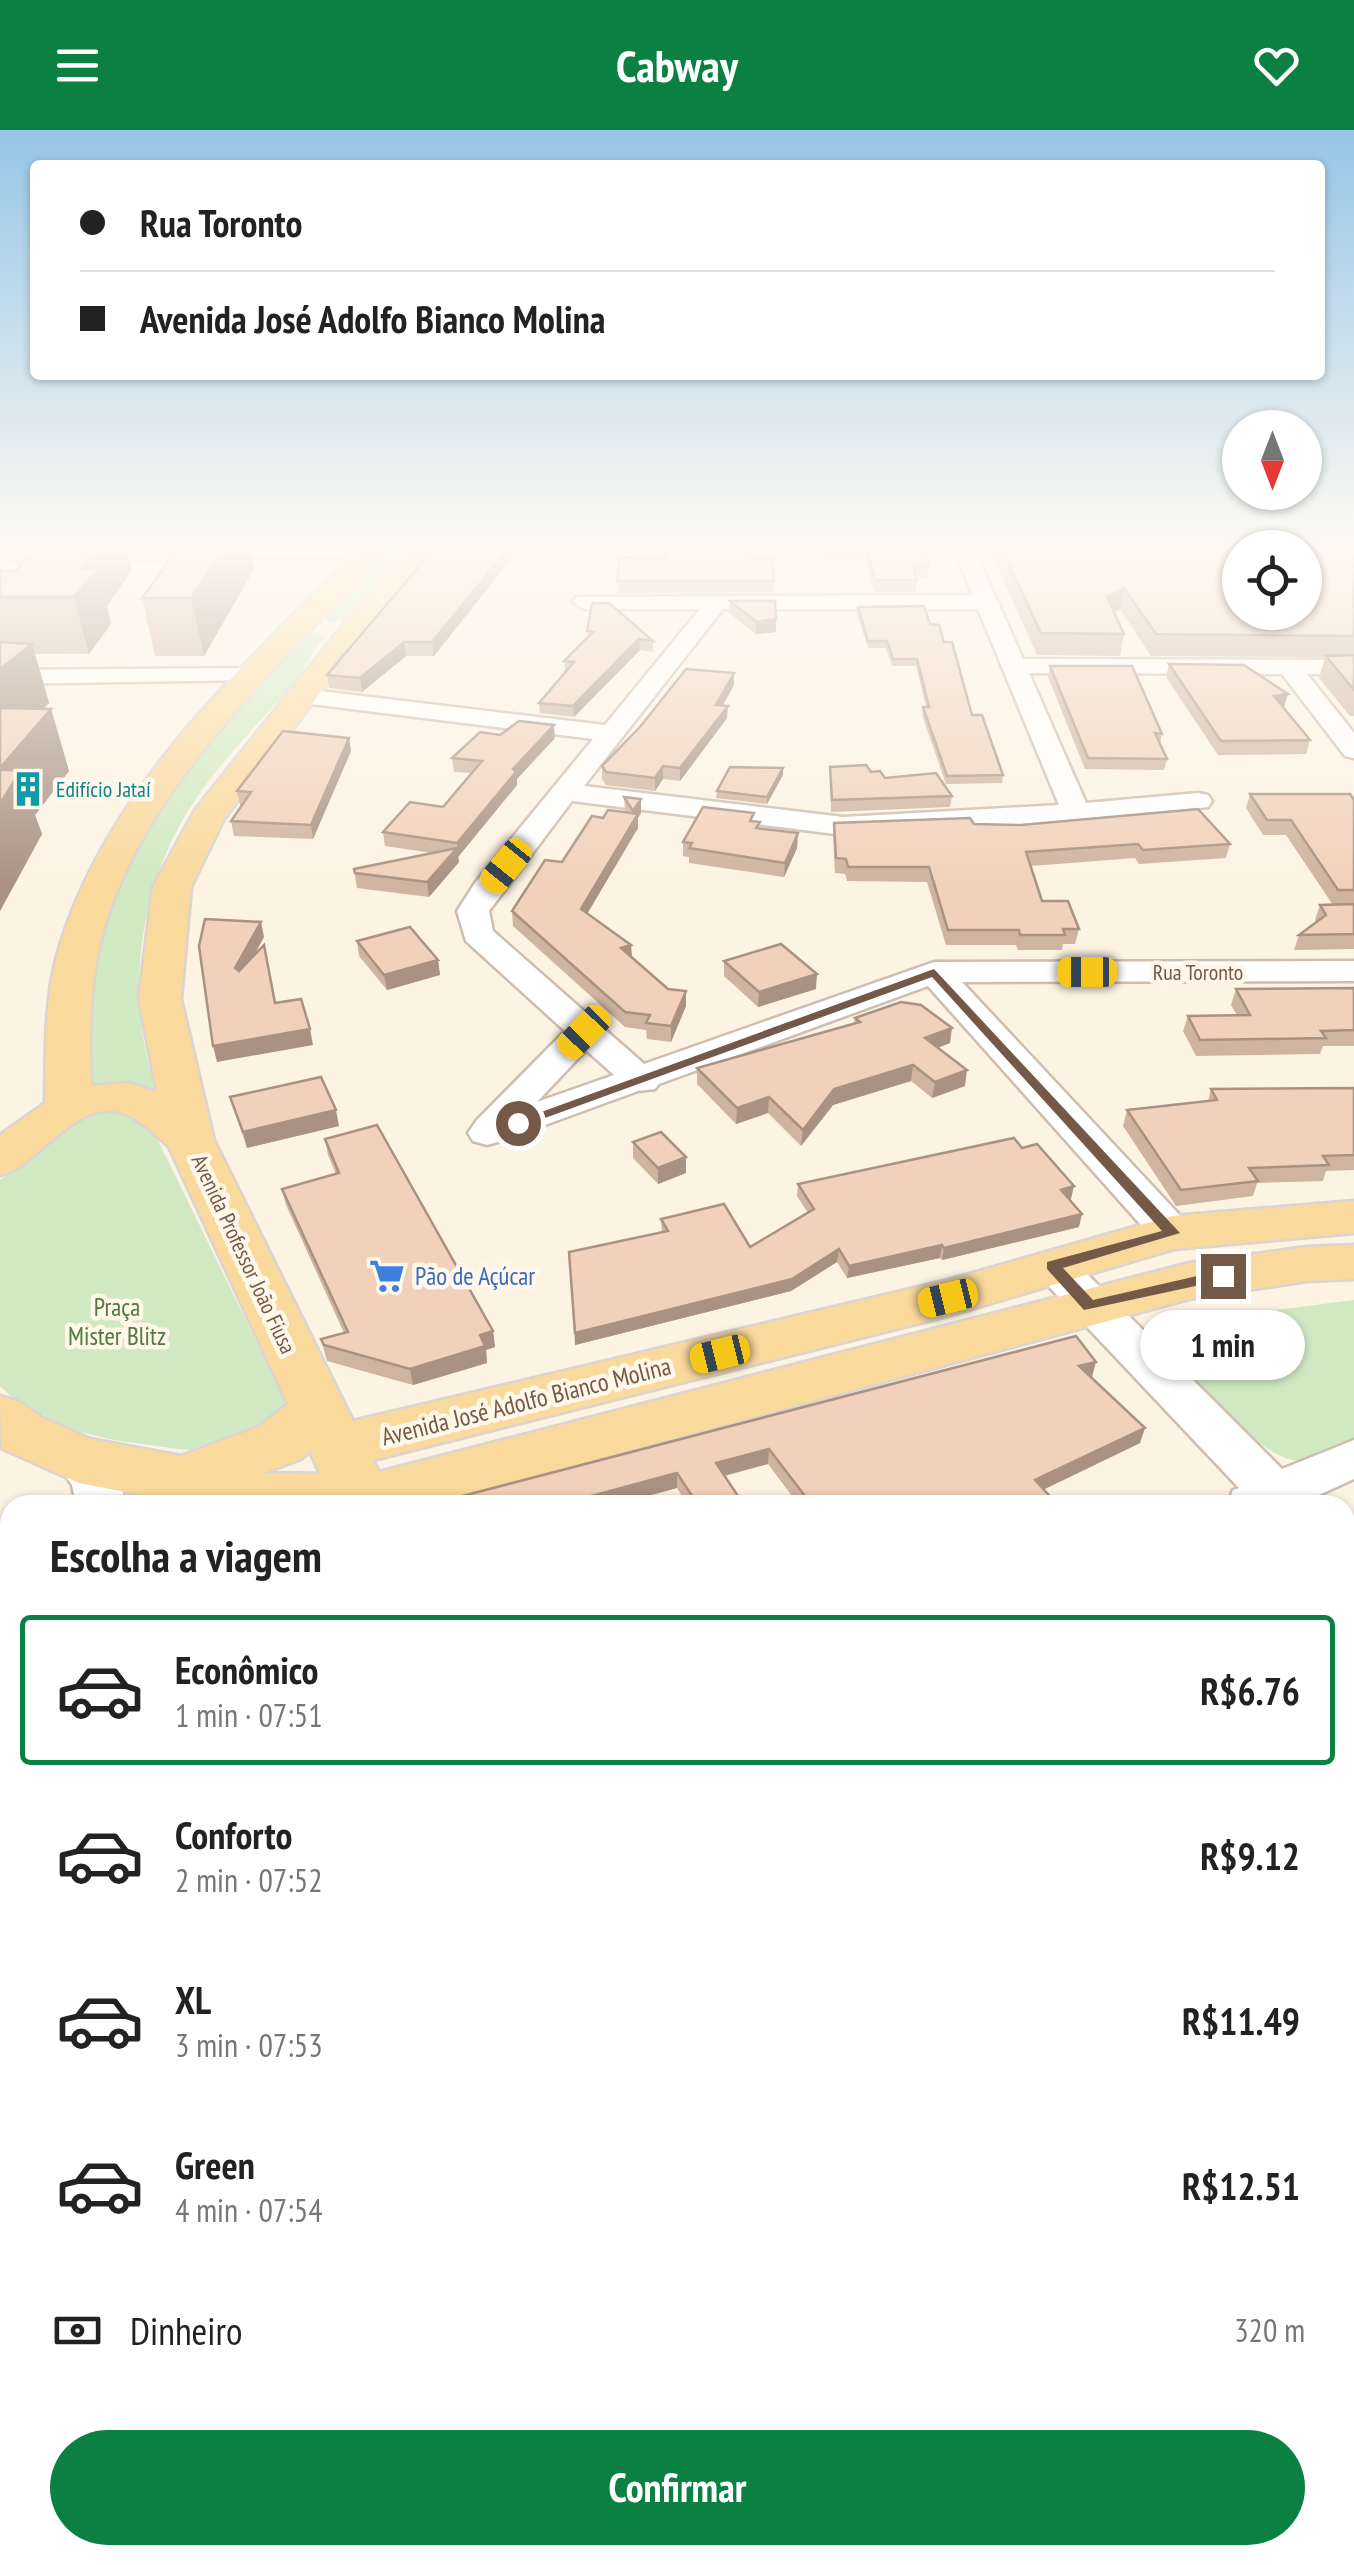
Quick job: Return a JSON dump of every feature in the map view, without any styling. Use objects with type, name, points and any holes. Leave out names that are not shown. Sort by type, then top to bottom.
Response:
[{"type":"main road","points":[[68,1108],[78,952],[111,861],[166,776],[269,658]]},
{"type":"main road","name":"Avenida Professor João Fiusa","points":[[333,658],[222,794],[172,887],[160,999],[190,1140],[362,1495]]},
{"type":"main road","points":[[0,1160],[68,1108],[95,1098],[117,1096],[147,1104],[190,1140]]},
{"type":"main road","name":"Avenida José Adolfo Bianco Molina","points":[[329,1428],[948,1298],[1172,1233],[1354,1217]]},
{"type":"main road","name":"Avenida José Adolfo Bianco Molina","points":[[391,1495],[1189,1281],[1306,1264],[1354,1262]]},
{"type":"main road","points":[[0,1417],[90,1482],[183,1479],[329,1428]]},
{"type":"main road","points":[[183,1479],[231,1495]]},
{"type":"street","points":[[642,1081],[477,934],[473,911],[671,658]]},
{"type":"street","points":[[1010,658],[1076,814]]},
{"type":"street","points":[[1014,666],[1354,667]]},
{"type":"street","points":[[1289,667],[1354,750]]},
{"type":"street","points":[[0,676],[252,675]]},
{"type":"street","points":[[304,696],[612,734]]},
{"type":"street","points":[[567,792],[842,826],[1076,814],[1198,802],[1060,776]]},
{"type":"street","name":"Rua Toronto","points":[[584,1032],[487,1133],[642,1081],[934,972],[1354,971]]},
{"type":"street","points":[[934,972],[1172,1233]]},
{"type":"street","points":[[1052,1266],[1264,1495]]},
{"type":"street","points":[[1282,1495],[1354,1458]]},
{"type":"green space","points":[[284,658],[310,658],[295,682],[202,789],[159,871],[142,943],[139,980],[146,1053],[156,1088],[88,1084],[105,907],[180,770]]},
{"type":"green space","name":"Praça Mister Blitz","points":[[100,1108],[135,1113],[153,1130],[285,1400],[282,1414],[219,1452],[113,1440],[69,1429],[14,1399],[0,1386],[0,1180],[83,1114]]},
{"type":"green space","points":[[1354,1300],[1354,1445],[1317,1459],[1293,1460],[1262,1445],[1214,1400],[1166,1343],[1176,1331],[1245,1314]]},
{"type":"building","points":[[0,658],[15,658],[0,669]]},
{"type":"building","points":[[342,658],[385,658],[360,678],[327,675]]},
{"type":"building","points":[[567,658],[621,658],[573,706],[539,703],[574,662],[564,661]]},
{"type":"building","points":[[956,658],[972,715],[982,715],[1003,775],[947,776],[923,707],[929,707],[917,659],[893,659]]},
{"type":"building","points":[[1327,658],[1354,658],[1354,690]]},
{"type":"building","points":[[1169,664],[1244,665],[1288,694],[1274,696],[1310,740],[1221,741]]},
{"type":"building","points":[[1050,666],[1132,666],[1162,734],[1155,733],[1167,759],[1088,758]]},
{"type":"building","points":[[686,669],[734,673],[716,705],[728,706],[680,768],[663,766],[655,778],[606,772],[602,766],[640,727]]},
{"type":"building","points":[[0,708],[51,709],[0,768]]},
{"type":"building","points":[[519,721],[554,725],[513,769],[516,772],[457,843],[383,832],[410,802],[443,807],[482,761],[452,758],[480,732],[500,735]]},
{"type":"building","points":[[283,731],[349,738],[311,825],[231,821],[251,792],[237,791]]},
{"type":"building","points":[[866,765],[885,778],[936,773],[952,796],[832,800],[830,767]]},
{"type":"building","points":[[730,767],[783,768],[767,797],[717,791]]},
{"type":"building","points":[[0,770],[21,770],[0,804]]},
{"type":"building","points":[[1250,794],[1350,794],[1354,800],[1354,890],[1338,890],[1291,820],[1267,820]]},
{"type":"building","points":[[624,797],[641,799],[633,811]]},
{"type":"building","points":[[703,807],[754,813],[750,821],[760,822],[756,828],[798,833],[785,863],[689,848],[692,843],[683,842]]},
{"type":"building","points":[[1198,809],[1230,844],[1143,850],[1138,844],[1026,852],[1042,901],[1068,901],[1079,929],[1063,929],[1065,935],[1020,935],[1019,930],[948,930],[929,867],[848,867],[846,859],[836,858],[834,823],[970,818],[974,824],[1021,825]]},
{"type":"building","points":[[608,810],[638,814],[581,909],[631,945],[621,948],[668,989],[686,991],[671,1026],[646,1023],[650,1015],[625,1012],[512,911],[545,860],[562,862],[592,816],[603,818]]},
{"type":"building","points":[[457,848],[427,882],[355,873],[354,869]]},
{"type":"building","points":[[1354,904],[1354,934],[1299,935],[1326,915],[1320,905]]},
{"type":"building","points":[[205,919],[261,922],[235,968],[239,971],[264,945],[275,1003],[301,999],[310,1029],[213,1046],[199,946]]},
{"type":"building","points":[[410,927],[438,960],[384,975],[357,941]]},
{"type":"building","points":[[781,944],[817,974],[759,992],[724,961]]},
{"type":"building","points":[[1354,988],[1354,1030],[1321,1031],[1326,1038],[1200,1040],[1188,1016],[1250,1015],[1236,989]]},
{"type":"building","points":[[901,1002],[921,1005],[952,1028],[925,1038],[967,1070],[935,1082],[913,1065],[834,1089],[803,1130],[769,1097],[737,1108],[697,1068],[860,1022],[855,1018]]},
{"type":"building","points":[[321,1077],[336,1110],[243,1132],[230,1097]]},
{"type":"building","points":[[1354,1088],[1354,1155],[1323,1156],[1329,1165],[1249,1168],[1258,1181],[1181,1190],[1127,1110],[1217,1100],[1211,1089]]},
{"type":"building","name":"Pão de Açúcar","points":[[377,1125],[493,1331],[480,1335],[485,1346],[410,1369],[324,1345],[321,1339],[348,1332],[282,1189],[339,1173],[325,1139]]},
{"type":"building","points":[[661,1132],[686,1157],[658,1168],[633,1142]]},
{"type":"building","points":[[1014,1138],[1022,1148],[1037,1144],[1074,1186],[1061,1190],[1082,1214],[944,1248],[942,1245],[849,1266],[839,1249],[792,1279],[575,1333],[569,1252],[668,1231],[661,1219],[724,1204],[750,1247],[814,1209],[798,1184]]},
{"type":"building","points":[[1076,1336],[1096,1362],[1079,1366],[1145,1428],[1035,1480],[1049,1495],[804,1495],[769,1449],[716,1463],[737,1495],[691,1495],[677,1473],[595,1495],[466,1495]]},
{"type":"place","name":"Edifício Jataí","points":[[28,789]]},
{"type":"place","name":"Pão de Açúcar","points":[[387,1276]]},
{"type":"route","points":[[518,1123],[934,972],[1172,1233],[1052,1266],[1089,1306],[1223,1276]]}]
